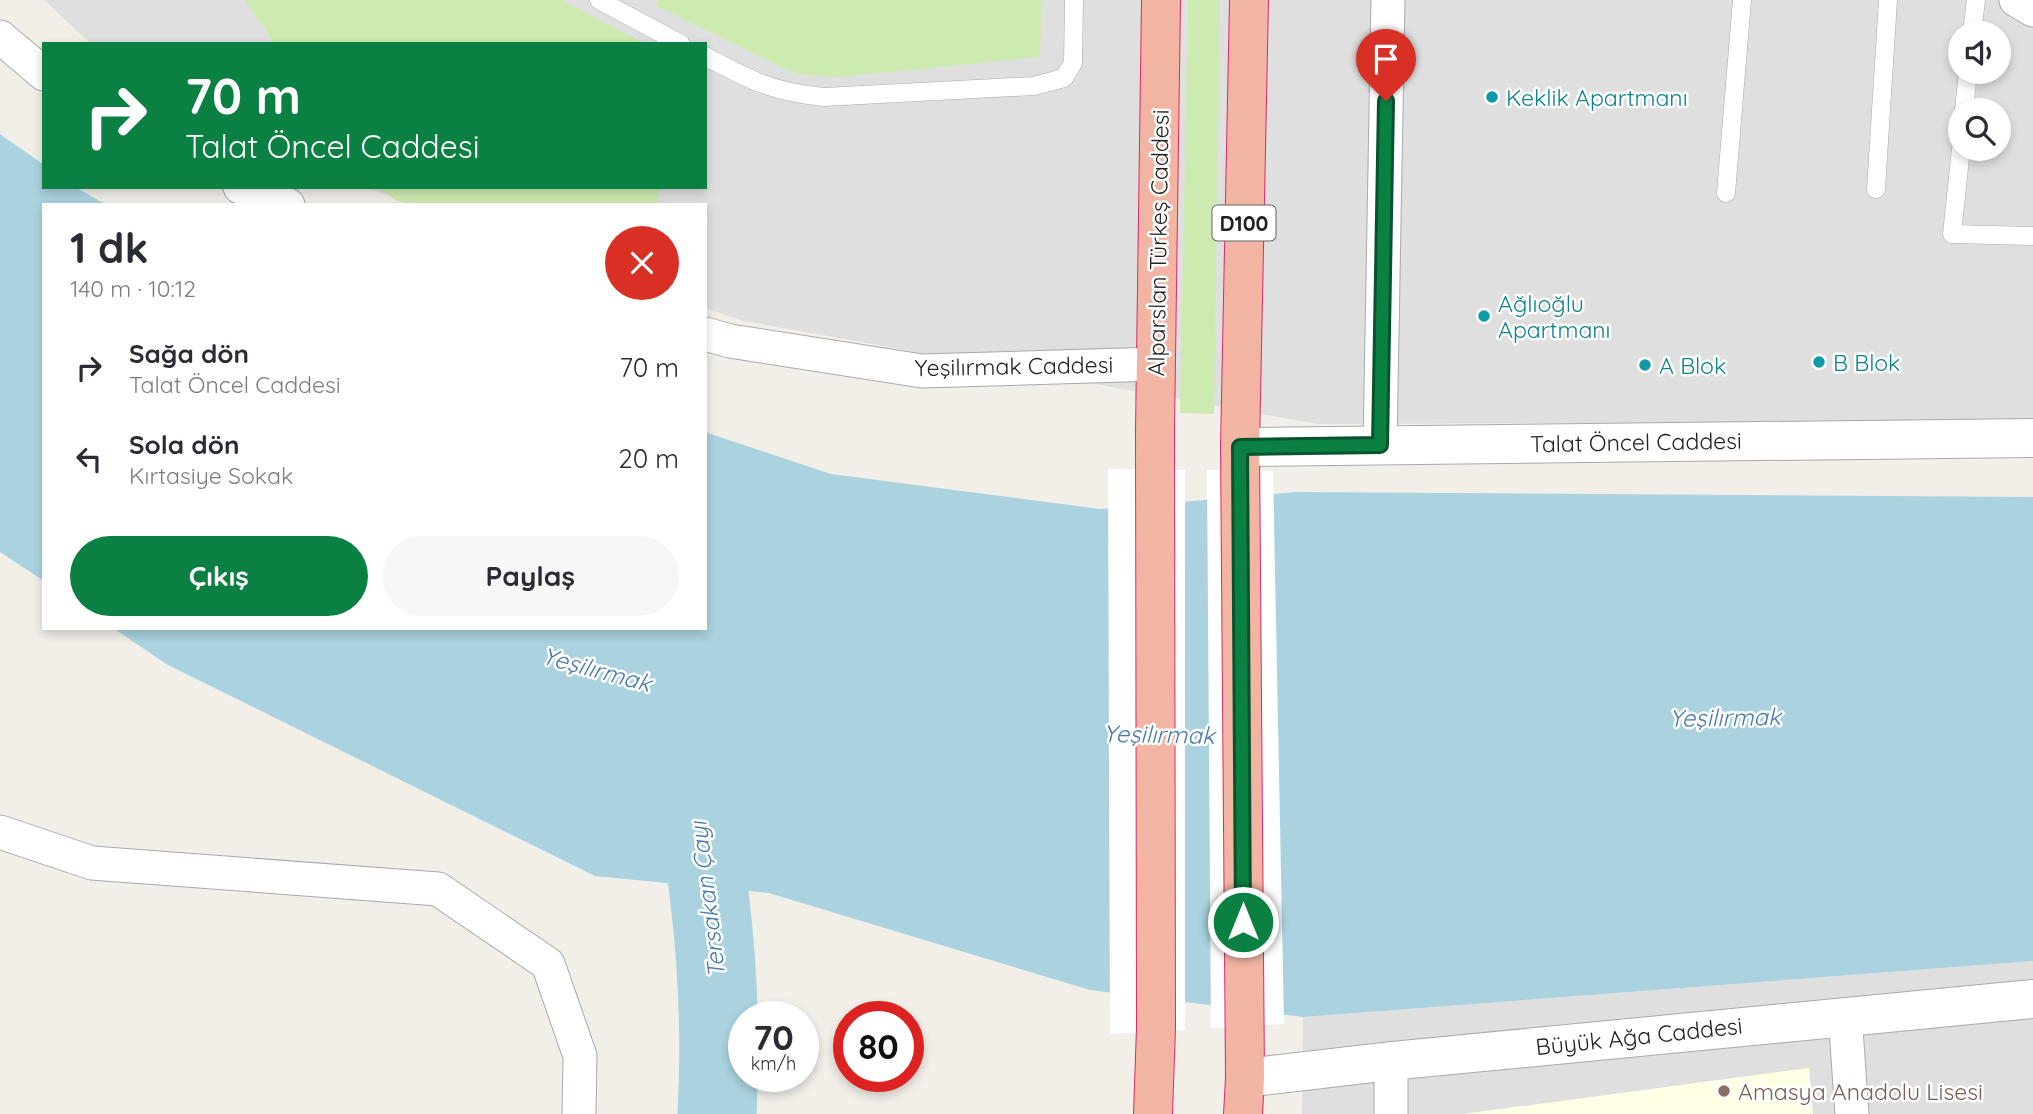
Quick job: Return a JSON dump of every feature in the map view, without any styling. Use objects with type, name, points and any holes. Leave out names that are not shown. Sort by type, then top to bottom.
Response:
[{"type":"highway","name":"Alparslan Türkeş Caddesi","points":[[1153,1114],[1156,1028],[1156,485],[1161,0]]},
{"type":"highway","name":"D100","points":[[1244,1096],[1240,464],[1249,0]]},
{"type":"street","points":[[1380,445],[1388,0]]},
{"type":"street","points":[[2016,0],[2033,10]]},
{"type":"street","points":[[0,37],[42,72]]},
{"type":"street","points":[[245,189],[283,203]]},
{"type":"street","name":"Yeşilırmak Caddesi","points":[[707,335],[730,341],[922,371],[1157,363]]},
{"type":"street","name":"Talat Öncel Caddesi","points":[[1240,464],[1380,445],[2033,438]]},
{"type":"street","points":[[0,832],[92,863],[438,889],[548,964],[580,1056],[579,1114]]},
{"type":"street","name":"Büyük Ağa Caddesi","points":[[1244,1096],[1391,1060],[2033,999]]},
{"type":"street","points":[[1845,1015],[1852,1114]]},
{"type":"street","points":[[1391,1060],[1391,1114]]},
{"type":"lane","points":[[599,0],[677,42]]},
{"type":"lane","points":[[707,58],[760,85],[791,94],[824,97],[1034,86],[1064,78],[1073,63],[1074,0]]},
{"type":"lane","points":[[1726,193],[1742,0]]},
{"type":"lane","points":[[1876,190],[1888,0]]},
{"type":"lane","points":[[1973,21],[1976,0]]},
{"type":"lane","points":[[1960,161],[1952,234],[2033,236]]},
{"type":"shaded area","points":[[44,0],[2033,0],[2033,421],[1318,424],[744,321],[707,309],[707,203],[409,203],[371,189],[707,189],[707,42],[89,42]]},
{"type":"shaded area","points":[[2033,961],[2033,1114],[1302,1114],[1303,1017]]},
{"type":"shaded area","name":"Amasya Anadolu Lisesi","points":[[1809,1068],[1813,1114],[1463,1114]]},
{"type":"green space","points":[[245,0],[561,0],[642,42],[274,42]]},
{"type":"green space","points":[[658,0],[1042,0],[1040,57],[839,77],[796,74],[655,5]]},
{"type":"green space","points":[[1188,0],[1220,0],[1214,414],[1180,413]]},
{"type":"green space","points":[[381,189],[659,189],[658,203],[404,203],[395,200]]},
{"type":"water","points":[[0,134],[42,164],[42,189],[79,189],[103,203],[42,203],[42,580],[0,552]]},
{"type":"water","name":"Yeşilırmak","points":[[707,433],[831,474],[1100,509],[1297,492],[2033,497],[2033,961],[1303,1017],[1090,990],[769,893],[595,876],[168,665],[116,630],[707,630]]},
{"type":"pier","points":[[1108,469],[1185,470],[1185,1030],[1110,1034]]},
{"type":"pier","points":[[1207,470],[1273,471],[1284,1024],[1211,1028]]},
{"type":"waterway","name":"Tersakan Çayı","points":[[691,782],[705,864],[714,947],[719,1031],[717,1114]]},
{"type":"place","name":"Keklik Apartmanı","points":[[1492,97]]},
{"type":"place","name":"Ağlıoğlu Apartmanı","points":[[1484,316]]},
{"type":"place","name":"B Blok","points":[[1819,362]]},
{"type":"place","name":"A Blok","points":[[1645,365]]},
{"type":"place","name":"Amasya Anadolu Lisesi","points":[[1724,1091]]},
{"type":"route","points":[[1243,922],[1240,447],[1380,445],[1386,101]]}]
